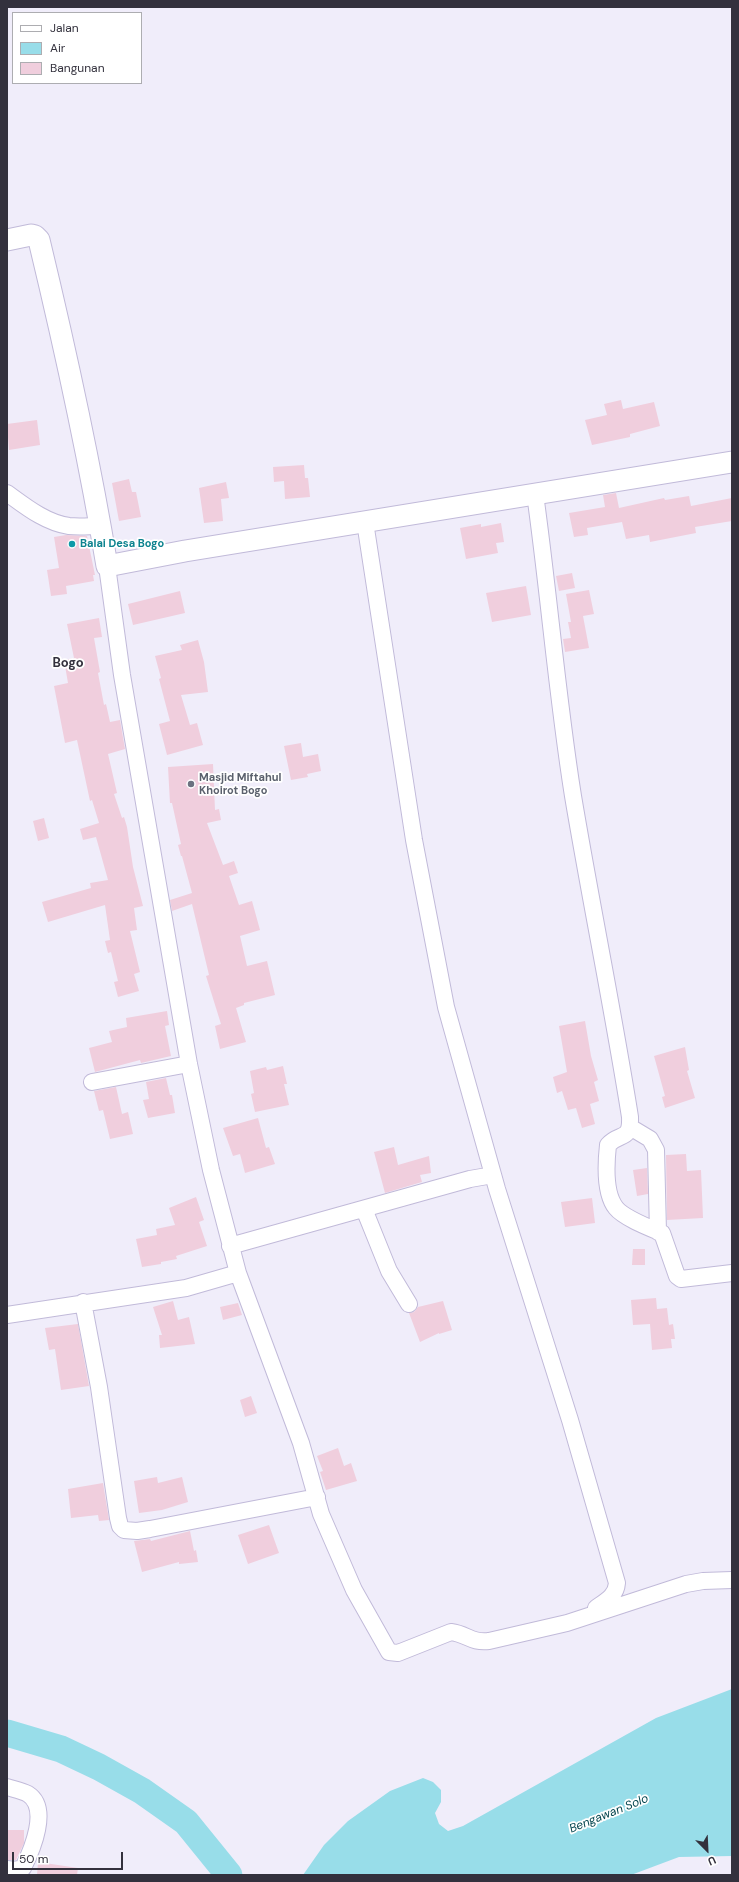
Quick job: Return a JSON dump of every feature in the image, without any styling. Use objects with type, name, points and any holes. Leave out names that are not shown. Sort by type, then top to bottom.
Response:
[{"type":"street","points":[[7,240],[31,235],[37,237],[39,240],[57,318],[100,526],[122,675],[189,1064],[230,1246],[238,1273],[301,1443],[324,1520],[354,1590],[389,1652],[398,1653],[451,1632],[458,1633],[479,1642],[489,1641],[567,1622],[686,1584],[703,1581],[732,1580]]},
{"type":"street","points":[[107,566],[185,551],[732,462]]},
{"type":"street","points":[[7,493],[37,513],[56,523],[69,526],[100,526]]},
{"type":"street","points":[[535,494],[573,795],[615,1026],[630,1126],[626,1135],[608,1145],[607,1183],[616,1208],[623,1214],[662,1233],[666,1239],[677,1276],[681,1278],[732,1273]]},
{"type":"street","points":[[364,522],[414,840],[433,946],[446,1007],[493,1175],[570,1420],[617,1583],[616,1589],[611,1597],[585,1616]]},
{"type":"street","points":[[92,1082],[189,1064]]},
{"type":"street","points":[[630,1126],[650,1139],[656,1150],[658,1232]]},
{"type":"street","points":[[230,1246],[470,1179],[493,1175]]},
{"type":"street","points":[[364,1209],[390,1271],[409,1304]]},
{"type":"street","points":[[7,1315],[83,1302],[186,1288],[238,1273]]},
{"type":"street","points":[[83,1302],[99,1387],[118,1518],[120,1526],[124,1530],[137,1531],[150,1529],[317,1497]]},
{"type":"street","points":[[7,1788],[27,1794],[34,1800],[39,1813],[31,1852],[23,1868],[14,1870],[7,1869]]},
{"type":"water","name":"Bengawan Solo","points":[[732,1689],[732,1856],[679,1857],[631,1875],[303,1875],[324,1845],[348,1821],[390,1791],[423,1778],[433,1782],[441,1790],[441,1802],[435,1813],[439,1824],[448,1831],[463,1826],[656,1718]]},
{"type":"building","points":[[621,400],[623,409],[654,402],[660,426],[630,434],[630,437],[592,445],[585,420],[607,415],[604,404]]},
{"type":"building","points":[[37,420],[40,445],[9,450],[7,424]]},
{"type":"building","points":[[304,465],[305,478],[308,478],[310,497],[285,499],[284,481],[274,482],[273,467]]},
{"type":"building","points":[[129,479],[132,492],[136,492],[141,517],[119,521],[112,483]]},
{"type":"building","points":[[226,482],[229,498],[221,499],[223,521],[204,523],[199,488]]},
{"type":"building","points":[[616,493],[619,508],[664,498],[665,500],[689,496],[691,506],[732,498],[732,521],[695,527],[696,533],[650,542],[649,535],[626,539],[622,522],[587,528],[588,535],[574,537],[569,513],[605,507],[603,495]]},
{"type":"building","points":[[501,523],[504,542],[496,543],[498,553],[466,559],[460,528],[481,524],[481,527]]},
{"type":"building","points":[[66,535],[87,536],[95,575],[93,575],[94,581],[66,586],[67,594],[51,596],[47,570],[59,568],[54,537]]},
{"type":"building","points":[[572,573],[575,588],[559,591],[556,576]]},
{"type":"building","points":[[526,586],[531,615],[492,622],[486,593]]},
{"type":"building","points":[[589,590],[594,614],[583,616],[589,648],[565,652],[563,639],[571,638],[568,622],[571,622],[566,594]]},
{"type":"building","points":[[180,591],[185,613],[133,625],[128,604]]},
{"type":"building","points":[[99,618],[102,637],[94,638],[100,672],[98,673],[104,705],[106,704],[110,722],[120,720],[125,749],[108,754],[117,793],[114,794],[122,818],[124,817],[127,827],[133,867],[143,906],[134,908],[137,930],[130,931],[140,972],[134,974],[139,991],[118,997],[114,982],[118,981],[111,952],[108,953],[105,941],[110,940],[105,905],[48,922],[42,902],[91,888],[90,883],[108,880],[96,837],[83,840],[80,829],[99,823],[92,800],[90,801],[77,740],[65,743],[54,686],[68,683],[64,660],[74,658],[67,624]]},
{"type":"building","points":[[198,640],[204,662],[208,692],[181,695],[190,725],[197,723],[203,745],[167,755],[159,724],[170,721],[159,679],[161,678],[155,656],[182,650],[180,645]]},
{"type":"building","points":[[301,743],[303,757],[318,754],[321,771],[307,774],[308,777],[291,780],[284,746]]},
{"type":"building","points":[[213,764],[215,810],[219,809],[221,820],[207,823],[223,865],[234,861],[238,873],[229,876],[239,905],[252,901],[260,930],[240,936],[247,966],[267,961],[275,995],[244,1003],[244,1005],[236,1008],[246,1042],[220,1049],[215,1026],[221,1024],[206,976],[209,975],[192,904],[172,911],[170,900],[192,893],[178,845],[181,844],[172,803],[170,803],[168,767]]},
{"type":"building","points":[[44,818],[49,838],[38,841],[33,821]]},
{"type":"building","points":[[167,1011],[169,1025],[165,1026],[171,1056],[141,1063],[140,1060],[95,1072],[89,1048],[112,1042],[109,1031],[127,1027],[126,1018]]},
{"type":"building","points":[[585,1021],[591,1056],[598,1080],[594,1082],[599,1101],[590,1104],[595,1124],[582,1128],[576,1108],[568,1110],[562,1091],[557,1093],[553,1077],[567,1072],[559,1026]]},
{"type":"building","points":[[685,1047],[689,1070],[687,1071],[695,1098],[665,1108],[662,1097],[665,1096],[654,1056]]},
{"type":"building","points":[[283,1066],[287,1084],[284,1084],[289,1105],[255,1112],[251,1094],[254,1093],[250,1071],[266,1067],[267,1070]]},
{"type":"building","points":[[166,1078],[170,1095],[172,1095],[175,1113],[148,1118],[143,1100],[149,1099],[146,1082]]},
{"type":"building","points":[[116,1087],[122,1114],[128,1112],[133,1134],[110,1139],[103,1110],[99,1111],[94,1091]]},
{"type":"building","points":[[258,1118],[266,1148],[269,1147],[275,1164],[245,1173],[240,1154],[233,1156],[223,1128]]},
{"type":"building","points":[[394,1147],[398,1165],[429,1156],[431,1173],[420,1175],[422,1182],[385,1193],[374,1152]]},
{"type":"building","points":[[686,1154],[687,1171],[701,1170],[703,1218],[667,1220],[666,1155]]},
{"type":"building","points":[[647,1168],[648,1194],[637,1196],[633,1170]]},
{"type":"building","points":[[196,1197],[204,1220],[199,1222],[207,1246],[176,1256],[177,1259],[161,1262],[161,1264],[142,1267],[136,1239],[157,1235],[156,1229],[175,1225],[169,1208]]},
{"type":"building","points":[[592,1198],[595,1223],[565,1227],[561,1202]]},
{"type":"building","points":[[633,1249],[645,1249],[645,1265],[632,1265]]},
{"type":"building","points":[[656,1298],[657,1309],[667,1308],[669,1325],[673,1324],[675,1339],[671,1339],[672,1348],[652,1350],[650,1324],[633,1325],[631,1300]]},
{"type":"building","points":[[173,1301],[178,1320],[189,1317],[195,1344],[160,1348],[159,1335],[162,1335],[153,1307]]},
{"type":"building","points":[[443,1301],[452,1330],[439,1333],[420,1342],[409,1313],[414,1312],[418,1307]]},
{"type":"building","points":[[238,1303],[242,1315],[223,1320],[220,1307]]},
{"type":"building","points":[[78,1324],[89,1386],[61,1390],[55,1349],[49,1350],[45,1328]]},
{"type":"building","points":[[251,1396],[257,1413],[245,1417],[240,1400]]},
{"type":"building","points":[[338,1448],[344,1466],[351,1463],[357,1481],[326,1490],[320,1472],[323,1471],[317,1456]]},
{"type":"building","points":[[157,1477],[158,1483],[182,1477],[188,1502],[162,1510],[139,1513],[134,1481]]},
{"type":"building","points":[[103,1483],[109,1520],[99,1521],[98,1515],[71,1518],[68,1489]]},
{"type":"building","points":[[269,1525],[279,1553],[248,1564],[238,1535]]},
{"type":"building","points":[[190,1531],[198,1562],[179,1564],[179,1562],[142,1572],[134,1541],[150,1539],[151,1541]]},
{"type":"building","points":[[7,1830],[24,1830],[24,1843],[16,1860],[7,1860]]},
{"type":"building","points":[[38,1862],[78,1868],[77,1875],[37,1875]]},
{"type":"waterway","points":[[7,1733],[61,1749],[99,1767],[142,1791],[186,1822],[229,1875]]},
{"type":"place","name":"Balai Desa Bogo","points":[[72,544]]},
{"type":"place","name":"Masjid Miftahul Khoirot Bogo","points":[[191,784]]},
{"type":"district","name":"Bogo","points":[[68,664]]}]
